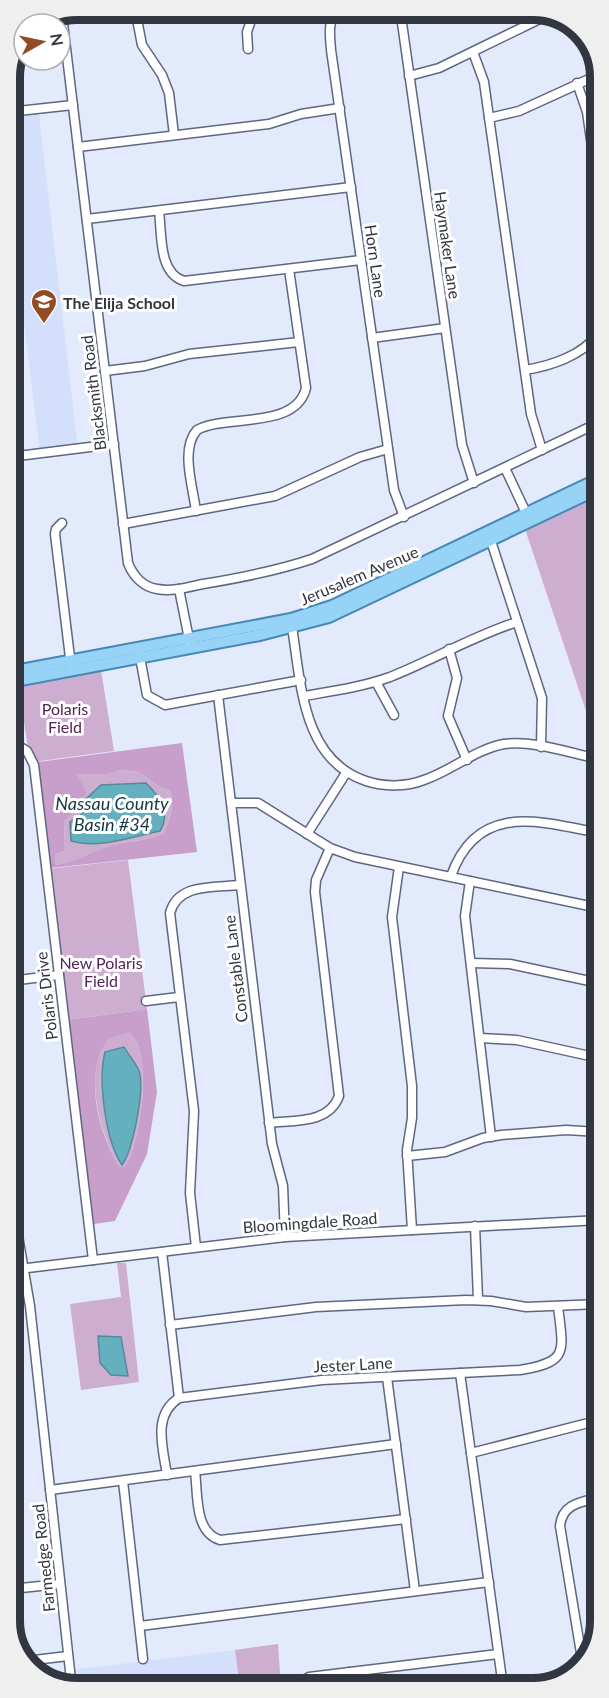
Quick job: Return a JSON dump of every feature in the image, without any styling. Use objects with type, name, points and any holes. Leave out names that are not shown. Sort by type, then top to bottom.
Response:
[{"type":"main road","name":"Jerusalem Avenue","points":[[528,518],[590,483]]},
{"type":"main road","name":"Jerusalem Avenue","points":[[20,671],[71,665],[292,624],[410,575],[528,518],[590,492]]},
{"type":"main road","name":"Jerusalem Avenue","points":[[20,679],[71,665]]},
{"type":"street","points":[[137,20],[142,45],[162,75],[169,93],[174,135]]},
{"type":"street","points":[[248,49],[247,32],[251,20]]},
{"type":"street","name":"Horn Lane","points":[[333,20],[329,30],[372,338],[394,490],[404,517]]},
{"type":"street","name":"Haymaker Lane","points":[[401,20],[462,449],[474,483]]},
{"type":"street","points":[[409,76],[439,68],[537,20]]},
{"type":"street","points":[[473,52],[484,82],[531,414],[542,450]]},
{"type":"street","name":"Blacksmith Road","points":[[69,72],[128,563],[135,576],[154,589],[179,589],[289,567],[343,546],[505,468]]},
{"type":"street","points":[[489,117],[519,111],[590,78]]},
{"type":"street","points":[[577,83],[587,112],[590,133]]},
{"type":"street","points":[[20,110],[73,105]]},
{"type":"street","points":[[78,147],[269,124],[296,115],[340,108]]},
{"type":"street","points":[[87,219],[351,187]]},
{"type":"street","points":[[159,211],[166,264],[172,274],[180,279],[192,281],[361,260]]},
{"type":"street","points":[[196,511],[188,453],[192,435],[202,427],[264,418],[297,405],[306,388],[289,269]]},
{"type":"street","points":[[372,338],[445,328]]},
{"type":"street","points":[[105,371],[145,366],[189,354],[299,342]]},
{"type":"street","points":[[525,370],[549,365],[586,348],[590,343]]},
{"type":"street","points":[[528,518],[505,468],[590,427]]},
{"type":"street","points":[[20,456],[114,444]]},
{"type":"street","points":[[123,524],[275,496],[360,457],[388,449]]},
{"type":"street","points":[[62,523],[56,529],[55,534],[71,665]]},
{"type":"street","points":[[490,536],[542,698],[541,747]]},
{"type":"street","points":[[179,589],[189,644]]},
{"type":"street","points":[[304,696],[376,681],[517,622]]},
{"type":"street","points":[[292,624],[304,696],[316,740],[325,753],[346,773],[375,783],[406,785],[424,780],[502,745],[518,743],[590,757]]},
{"type":"street","points":[[449,649],[458,678],[448,716],[467,760]]},
{"type":"street","points":[[139,653],[147,695],[158,704],[165,705],[301,680]]},
{"type":"street","points":[[376,681],[394,715]]},
{"type":"street","name":"Constable Lane","points":[[218,696],[269,1123],[283,1186],[285,1237]]},
{"type":"street","name":"Polaris Drive","points":[[20,744],[34,765],[93,1260]]},
{"type":"street","points":[[307,834],[346,773]]},
{"type":"street","points":[[232,803],[258,803],[330,848],[399,867],[590,906]]},
{"type":"street","points":[[451,876],[459,856],[468,843],[507,822],[539,820],[590,831]]},
{"type":"street","points":[[269,1123],[322,1116],[333,1109],[339,1096],[315,892],[316,880],[330,848]]},
{"type":"street","points":[[399,867],[392,917],[412,1086],[412,1118],[407,1156],[412,1230]]},
{"type":"street","points":[[470,881],[465,916],[491,1137]]},
{"type":"street","points":[[196,1247],[190,1193],[194,1111],[170,913],[175,899],[187,891],[240,885]]},
{"type":"street","points":[[471,963],[510,964],[590,981]]},
{"type":"street","points":[[20,980],[59,975]]},
{"type":"street","points":[[146,1001],[179,997]]},
{"type":"street","points":[[480,1038],[518,1040],[590,1056]]},
{"type":"street","points":[[407,1156],[445,1152],[491,1137],[566,1130],[590,1131]]},
{"type":"street","name":"Bloomingdale Road","points":[[20,1268],[285,1237],[590,1220]]},
{"type":"street","points":[[475,1226],[478,1299]]},
{"type":"street","points":[[162,1252],[179,1398],[168,1406],[161,1421],[167,1474]]},
{"type":"street","name":"Farmedge Road","points":[[20,1254],[71,1678]]},
{"type":"street","points":[[170,1325],[316,1307],[478,1299],[526,1307],[590,1304]]},
{"type":"street","name":"Jester Lane","points":[[179,1398],[322,1380],[520,1370],[552,1363],[562,1347],[558,1306]]},
{"type":"street","points":[[460,1373],[502,1678]]},
{"type":"street","points":[[387,1377],[415,1591]]},
{"type":"street","points":[[471,1454],[590,1423]]},
{"type":"street","points":[[50,1490],[396,1444]]},
{"type":"street","points":[[195,1471],[202,1525],[209,1535],[220,1540],[406,1519]]},
{"type":"street","points":[[123,1480],[143,1659]]},
{"type":"street","points":[[581,1652],[560,1526],[570,1506],[590,1500]]},
{"type":"street","points":[[140,1626],[489,1582]]},
{"type":"street","points":[[20,1589],[60,1584]]},
{"type":"street","points":[[307,1678],[498,1654]]},
{"type":"street","points":[[34,1660],[68,1656]]},
{"type":"street","points":[[349,1672],[350,1678]]},
{"type":"shaded area","name":"The Elija School","points":[[38,107],[78,449],[40,453],[20,290],[20,109]]},
{"type":"shaded area","points":[[182,743],[197,852],[51,868],[38,762]],"holes":[[[121,770],[139,772],[160,787],[170,790],[172,807],[164,833],[151,838],[109,846],[56,865],[55,854],[65,851],[64,822],[78,807],[87,792],[76,774],[109,774]]]},
{"type":"shaded area","points":[[147,1009],[157,1092],[147,1154],[115,1221],[94,1224],[67,1020]],"holes":[[[129,1033],[137,1043],[143,1077],[140,1119],[131,1155],[125,1166],[120,1167],[107,1142],[98,1115],[96,1072],[99,1056],[109,1038]]]},
{"type":"shaded area","points":[[235,1650],[239,1678],[73,1678],[71,1670]]},
{"type":"green space","points":[[590,492],[590,720],[589,720],[523,523]]},
{"type":"green space","name":"Polaris Field","points":[[101,670],[114,751],[33,762],[29,754],[20,685]]},
{"type":"green space","name":"Nassau County Basin #34","points":[[121,770],[139,772],[160,787],[170,790],[172,807],[164,833],[151,838],[109,846],[56,865],[55,854],[65,851],[64,822],[78,807],[87,792],[75,774],[109,774]]},
{"type":"green space","name":"New Polaris Field","points":[[128,860],[147,1009],[66,1020],[47,869]]},
{"type":"green space","points":[[129,1033],[137,1043],[141,1058],[142,1098],[140,1119],[131,1155],[125,1166],[120,1167],[103,1129],[95,1086],[99,1055],[109,1037]]},
{"type":"green space","points":[[117,1263],[126,1263],[139,1382],[81,1390],[70,1304],[121,1297]]},
{"type":"green space","points":[[278,1644],[280,1678],[239,1678],[235,1650]]},
{"type":"water","name":"Nassau County Basin #34","points":[[146,783],[159,799],[164,811],[165,817],[160,831],[104,843],[71,841],[70,822],[82,814],[86,799],[101,785]]},
{"type":"water","points":[[124,1047],[139,1071],[140,1091],[134,1133],[122,1165],[107,1126],[102,1078],[105,1052]]},
{"type":"water","points":[[98,1336],[121,1337],[128,1376],[111,1375],[100,1363]]},
{"type":"place","name":"The Elija School","points":[[44,325]]}]
